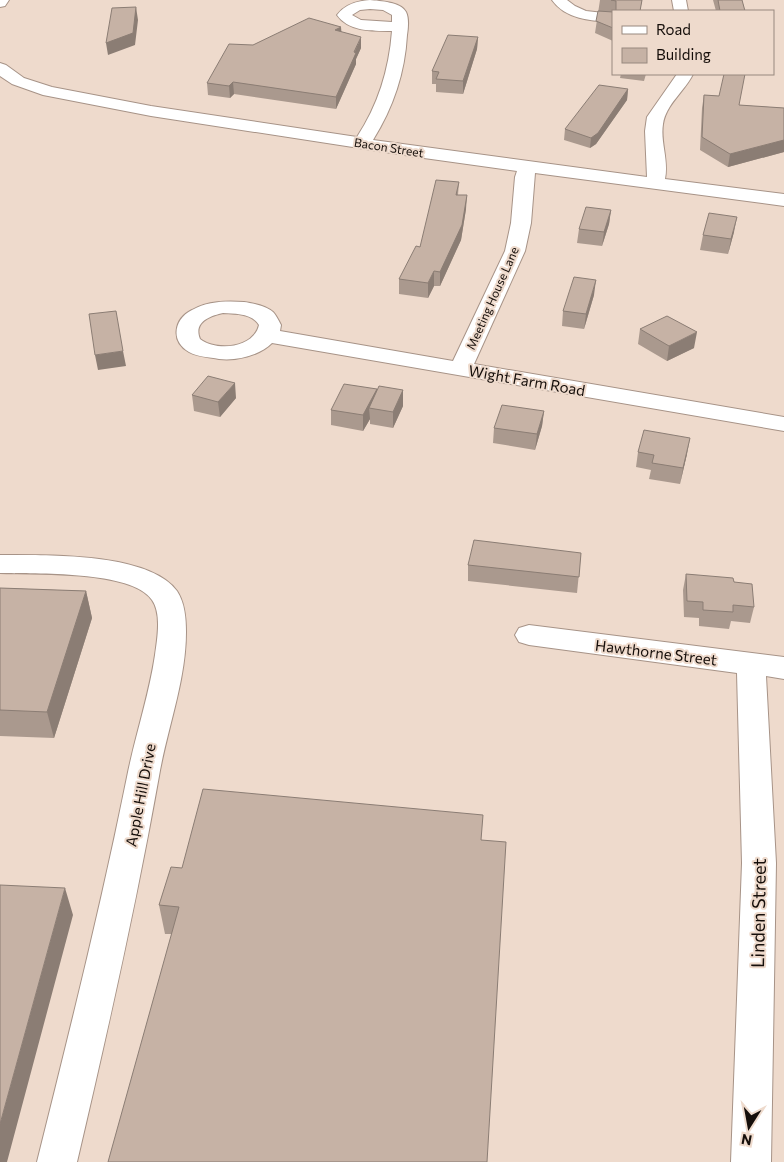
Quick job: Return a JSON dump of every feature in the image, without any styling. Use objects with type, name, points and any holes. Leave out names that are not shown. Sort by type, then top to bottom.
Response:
[{"type":"street","points":[[559,0],[564,6],[582,14],[612,18]]},
{"type":"street","points":[[362,143],[376,122],[387,93],[394,67],[400,27]]},
{"type":"street","name":"Bacon Street","points":[[0,68],[18,81],[69,96],[192,118],[528,167],[784,200]]},
{"type":"street","points":[[655,183],[658,163],[654,124],[658,114],[684,75]]},
{"type":"street","name":"Meeting House Lane","points":[[460,369],[515,251],[521,223],[524,178],[528,167]]},
{"type":"street","name":"Wight Farm Road","points":[[269,336],[784,424]]},
{"type":"street","name":"Apple Hill Drive","points":[[0,564],[77,567],[133,575],[154,584],[166,596],[171,613],[171,635],[167,667],[143,774],[121,896],[57,1162]]},
{"type":"street","name":"Hawthorne Street","points":[[529,635],[784,668]]},
{"type":"street","name":"Linden Street","points":[[751,664],[759,864],[751,1162]]},
{"type":"building","points":[[611,0],[642,0],[640,10],[616,10],[616,1]]},
{"type":"building","points":[[718,0],[742,0],[745,10],[720,10]]},
{"type":"building","points":[[136,7],[133,33],[106,43],[112,8]]},
{"type":"building","points":[[598,11],[612,12],[612,28],[596,21]]},
{"type":"building","points":[[309,18],[341,27],[335,30],[361,37],[354,52],[356,53],[336,97],[233,82],[229,86],[207,83],[229,44],[253,45]]},
{"type":"building","points":[[448,35],[478,37],[463,81],[436,79],[439,72],[432,71]]},
{"type":"building","points":[[724,75],[745,75],[739,105],[784,108],[784,140],[730,154],[702,137],[704,95],[719,96]]},
{"type":"building","points":[[599,85],[628,89],[598,133],[591,138],[565,129]]},
{"type":"building","points":[[436,180],[459,182],[456,195],[467,195],[462,225],[440,272],[434,271],[428,283],[399,279],[416,246],[420,247]]},
{"type":"building","points":[[586,207],[611,210],[604,232],[579,229]]},
{"type":"building","points":[[709,213],[737,217],[731,239],[703,235]]},
{"type":"building","points":[[574,277],[596,280],[586,314],[563,311]]},
{"type":"building","points":[[116,311],[123,351],[95,355],[89,314]]},
{"type":"building","points":[[667,316],[697,332],[669,346],[640,329]]},
{"type":"building","points":[[208,376],[235,383],[218,402],[192,395]]},
{"type":"building","points":[[344,384],[377,389],[363,415],[331,410]]},
{"type":"building","points":[[379,386],[403,390],[393,412],[369,408]]},
{"type":"building","points":[[502,405],[544,411],[537,434],[494,428]]},
{"type":"building","points":[[644,430],[690,438],[683,468],[652,463],[654,455],[638,452]]},
{"type":"building","points":[[474,540],[581,553],[579,577],[468,565]]},
{"type":"building","points":[[686,574],[733,578],[734,582],[752,584],[754,607],[733,605],[733,612],[703,610],[703,602],[687,601]]},
{"type":"building","points":[[0,588],[86,591],[47,712],[0,710]]},
{"type":"building","points":[[203,789],[483,815],[481,840],[506,842],[487,1162],[108,1162],[179,907],[159,905],[171,867],[182,868]]},
{"type":"building","points":[[0,885],[65,888],[0,1124]]}]
